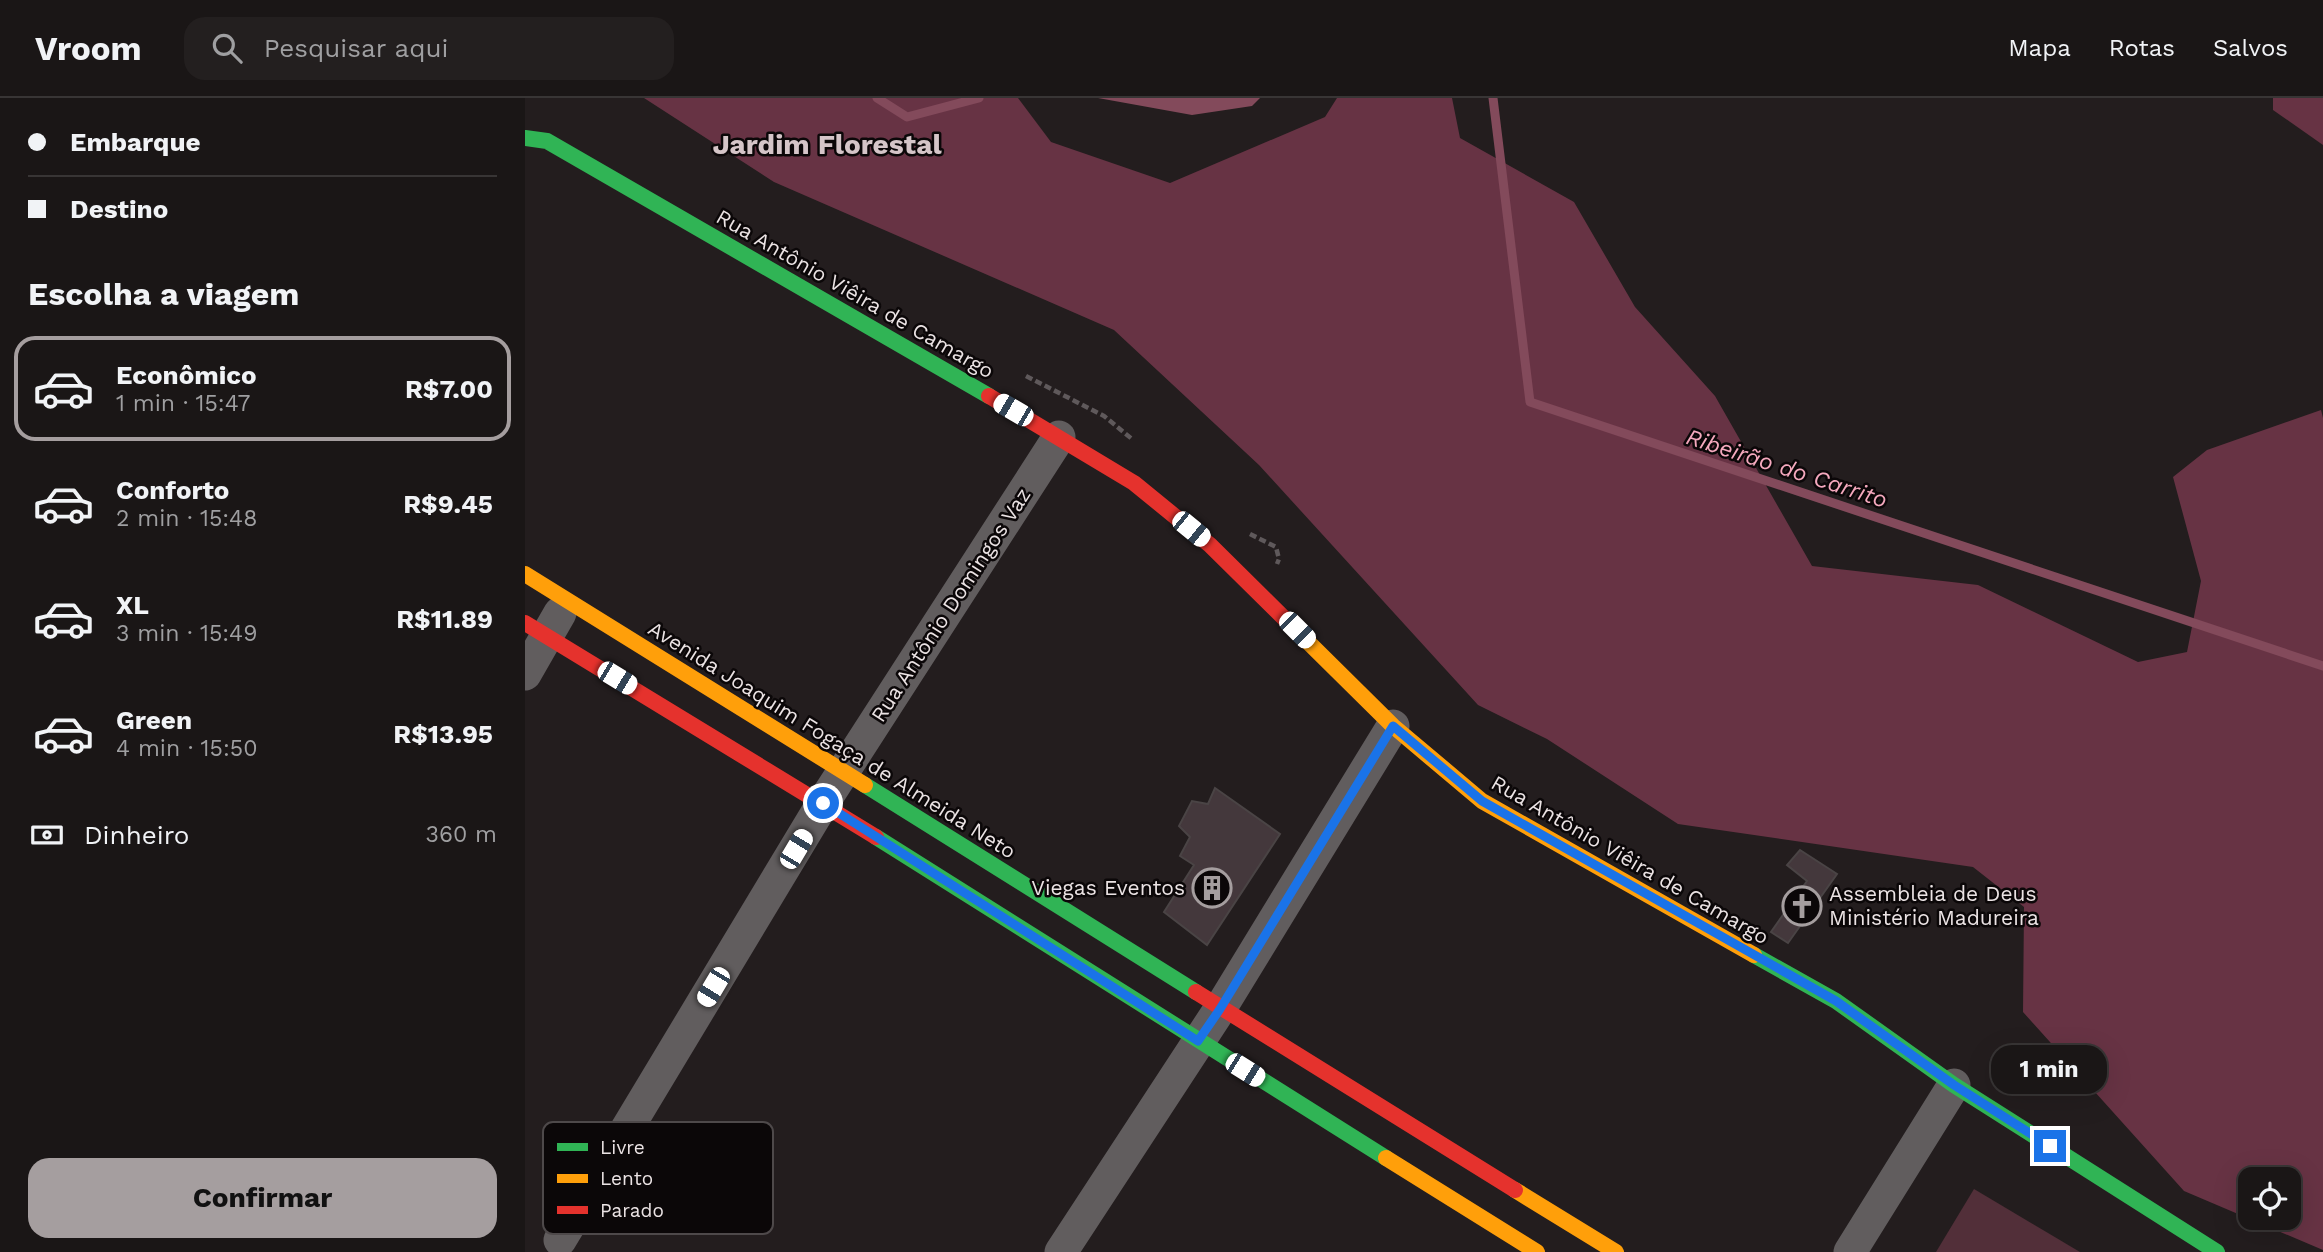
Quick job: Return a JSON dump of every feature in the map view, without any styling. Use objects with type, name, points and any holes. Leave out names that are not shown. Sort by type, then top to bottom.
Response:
[{"type":"street","name":"Rua Antônio Viêira de Camargo","points":[[525,138],[547,141],[1134,483],[1210,545],[1393,726],[1482,801],[1836,1001],[1954,1085],[2215,1251]]},
{"type":"street","name":"Rua Antônio Domingos Vaz","points":[[631,1122],[823,803],[1059,437]]},
{"type":"street","name":"Avenida Joaquim Fogaça de Almeida Neto","points":[[525,574],[845,771],[1220,1009],[1616,1252]]},
{"type":"street","points":[[525,674],[537,630],[567,600]]},
{"type":"street","points":[[537,630],[823,803],[1537,1252]]},
{"type":"street","points":[[1061,1252],[1220,1009],[1393,726]]},
{"type":"street","points":[[1850,1252],[1954,1085]]},
{"type":"street","name":"Rua Antônio Domingos Vaz","points":[[560,1240],[564,1234]]},
{"type":"shaded area","points":[[644,98],[1018,98],[1051,142],[1170,183],[1325,117],[1337,98],[1452,98],[1460,138],[1574,202],[1635,307],[1715,396],[1812,566],[1978,585],[2138,662],[2187,652],[2201,581],[2173,477],[2207,450],[2321,410],[2323,1250],[2276,1230],[2301,1230],[2301,1167],[2238,1167],[2238,1214],[2184,1191],[2023,1012],[2024,907],[1973,867],[1678,824],[1547,739],[1478,705],[1259,465],[1114,330],[774,182]]},
{"type":"shaded area","points":[[1098,98],[1260,98],[1252,106],[1192,115]]},
{"type":"shaded area","points":[[2273,98],[2323,98],[2323,145],[2273,110]]},
{"type":"shaded area","points":[[1974,1189],[2080,1252],[1936,1252]]},
{"type":"building","name":"Viegas Eventos","points":[[1215,788],[1280,834],[1207,945],[1164,912],[1194,865],[1180,856],[1190,837],[1179,826],[1192,801],[1208,804]]},
{"type":"building","name":"Assembleia de Deus Ministério Madureira","points":[[1800,850],[1837,874],[1788,943],[1771,932],[1807,881],[1787,865]]},
{"type":"waterway","points":[[877,98],[907,117],[979,98]]},
{"type":"waterway","name":"Ribeirão do Carrito","points":[[1493,98],[1530,402],[2323,666]]},
{"type":"traffic: fast","points":[[525,138],[547,141],[989,396]]},
{"type":"traffic: fast","points":[[865,785],[1196,992]]},
{"type":"traffic: fast","points":[[876,837],[1386,1158]]},
{"type":"traffic: fast","points":[[1754,955],[1836,1001],[1954,1085],[2217,1252]]},
{"type":"traffic: slow","points":[[525,574],[865,785]]},
{"type":"traffic: slow","points":[[1303,637],[1393,726],[1482,801],[1754,955]]},
{"type":"traffic: slow","points":[[1386,1158],[1537,1252]]},
{"type":"traffic: slow","points":[[1515,1190],[1616,1252]]},
{"type":"traffic: jam","points":[[989,396],[1134,483],[1210,545],[1303,637]]},
{"type":"traffic: jam","points":[[525,623],[876,837]]},
{"type":"traffic: jam","points":[[1196,992],[1515,1190]]},
{"type":"place","name":"Viegas Eventos","points":[[1212,888]]},
{"type":"place","name":"Assembleia de Deus Ministério Madureira","points":[[1802,906]]},
{"type":"district","name":"Jardim Florestal","points":[[827,144]]},
{"type":"route","points":[[823,803],[1198,1041],[1393,726],[1482,801],[1836,1001],[1954,1085],[2050,1146]]}]
